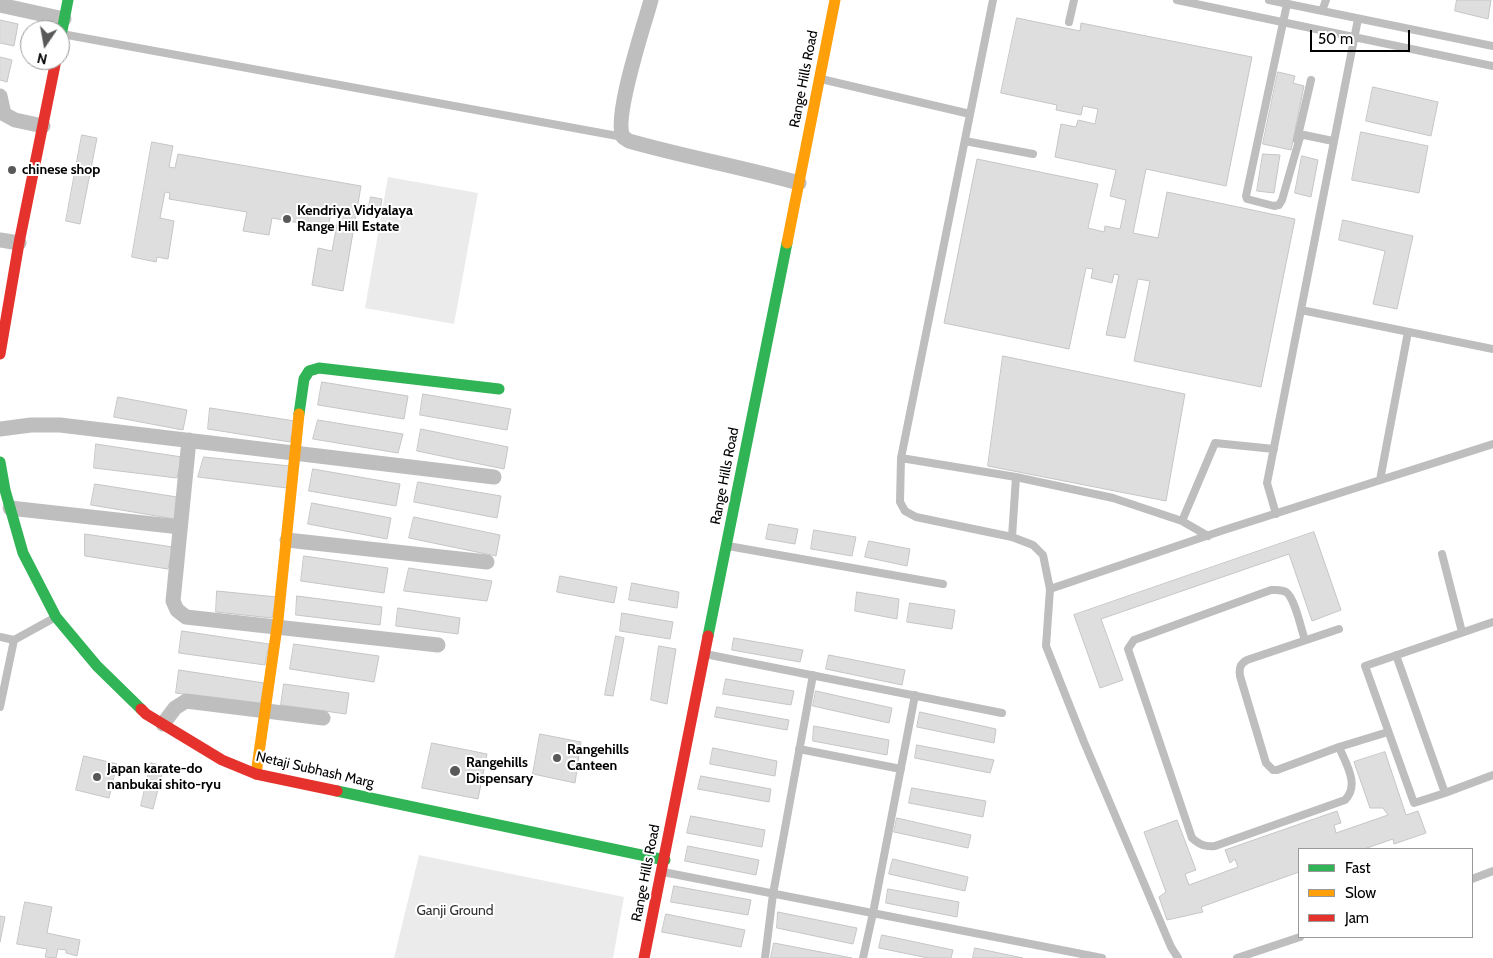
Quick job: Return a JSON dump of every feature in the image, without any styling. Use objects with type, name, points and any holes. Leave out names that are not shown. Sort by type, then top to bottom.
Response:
[{"type":"street","points":[[64,20],[68,0]]},
{"type":"street","points":[[651,0],[626,91],[620,127],[623,137],[629,141],[688,157],[757,171],[799,183]]},
{"type":"street","name":"Range Hills Road","points":[[644,958],[835,0]]},
{"type":"street","points":[[0,5],[36,20]]},
{"type":"street","points":[[0,354],[19,243],[54,70]]},
{"type":"street","points":[[0,96],[4,114],[15,120],[43,126]]},
{"type":"street","points":[[0,240],[19,243]]},
{"type":"street","points":[[256,774],[266,711],[287,540],[295,465],[294,454],[304,379],[309,370],[319,368],[499,389]]},
{"type":"street","points":[[0,429],[31,424],[60,425],[494,477]]},
{"type":"street","points":[[189,440],[173,601],[177,610],[186,617],[438,644]]},
{"type":"street","name":"Netaji Subhash Marg","points":[[0,462],[5,490],[23,553],[56,617],[104,673],[146,714],[222,760],[256,774],[664,860]]},
{"type":"street","points":[[10,508],[180,527]]},
{"type":"street","points":[[287,540],[487,562]]},
{"type":"street","points":[[163,724],[175,708],[186,701],[323,718]]},
{"type":"lane","points":[[993,0],[902,458],[900,502],[905,510],[916,516],[1012,537],[1033,545],[1043,555],[1050,589],[1046,646],[1084,742],[1171,947],[1178,958]]},
{"type":"lane","points":[[1069,22],[1074,0]]},
{"type":"lane","points":[[1177,0],[1493,66]]},
{"type":"lane","points":[[1214,8],[1216,0]]},
{"type":"lane","points":[[1268,0],[1493,46]]},
{"type":"lane","points":[[1322,11],[1326,0]]},
{"type":"lane","points":[[1287,4],[1246,196],[1247,199],[1274,206],[1281,203],[1310,80]]},
{"type":"lane","points":[[1276,514],[1267,483],[1358,19]]},
{"type":"lane","points":[[70,33],[623,137]]},
{"type":"lane","points":[[820,79],[970,114]]},
{"type":"lane","points":[[1297,140],[1300,136],[1304,135],[1333,141]]},
{"type":"lane","points":[[964,141],[1033,154]]},
{"type":"lane","points":[[1301,310],[1493,349]]},
{"type":"lane","points":[[1380,480],[1408,332]]},
{"type":"lane","points":[[1182,520],[1215,443],[1274,449]]},
{"type":"lane","points":[[1050,589],[1493,444]]},
{"type":"lane","points":[[902,458],[1016,477],[1113,498],[1182,520],[1208,536]]},
{"type":"lane","points":[[1012,537],[1016,477]]},
{"type":"lane","points":[[727,546],[943,584]]},
{"type":"lane","points":[[1442,554],[1462,632]]},
{"type":"lane","points":[[1305,640],[1292,598],[1286,592],[1271,590],[1134,640],[1128,649],[1192,838],[1200,845],[1215,846],[1345,800],[1352,790],[1352,783],[1340,747]]},
{"type":"lane","points":[[0,637],[14,640],[56,617]]},
{"type":"lane","points":[[1493,622],[1364,666],[1414,803],[1493,775]]},
{"type":"lane","points":[[1338,629],[1247,660],[1239,667],[1266,763],[1273,770],[1277,770],[1388,732]]},
{"type":"lane","points":[[0,707],[14,640]]},
{"type":"lane","points":[[705,654],[1002,713]]},
{"type":"lane","points":[[1396,655],[1445,793]]},
{"type":"lane","points":[[764,958],[772,894],[812,675]]},
{"type":"lane","points":[[863,958],[915,695]]},
{"type":"lane","points":[[799,750],[901,769]]},
{"type":"lane","points":[[1473,879],[1493,871]]},
{"type":"lane","points":[[662,872],[1102,958]]},
{"type":"lane","points":[[1237,958],[1298,938]]},
{"type":"green space","points":[[388,177],[478,193],[454,324],[365,308]]},
{"type":"green space","name":"Ganji Ground","points":[[419,855],[624,897],[613,958],[394,958]]},
{"type":"building","points":[[1457,0],[1491,0],[1488,19],[1455,11]]},
{"type":"building","points":[[1017,18],[1080,31],[1081,23],[1252,57],[1226,186],[1146,169],[1133,233],[1158,238],[1167,192],[1295,219],[1261,387],[1134,361],[1150,281],[1138,279],[1125,338],[1106,335],[1119,275],[1114,274],[1112,283],[1091,278],[1093,269],[1086,268],[1069,349],[944,323],[977,159],[1098,184],[1088,228],[1104,232],[1105,226],[1120,229],[1126,200],[1110,196],[1116,170],[1055,157],[1061,124],[1076,127],[1078,120],[1095,124],[1098,109],[1083,106],[1081,115],[1056,110],[1057,105],[1001,93]]},
{"type":"building","points":[[0,20],[18,24],[14,46],[0,43]]},
{"type":"building","points":[[0,57],[12,60],[7,82],[0,80]]},
{"type":"building","points":[[1278,72],[1295,76],[1293,83],[1304,86],[1291,150],[1263,144]]},
{"type":"building","points":[[1373,87],[1438,102],[1431,136],[1366,121]]},
{"type":"building","points":[[1361,132],[1428,146],[1419,193],[1352,180]]},
{"type":"building","points":[[82,135],[97,138],[80,224],[66,221]]},
{"type":"building","points":[[152,142],[173,146],[169,167],[175,168],[178,154],[361,186],[343,291],[312,285],[318,248],[332,251],[340,208],[332,207],[328,228],[272,218],[269,235],[243,231],[247,212],[169,199],[170,193],[165,192],[160,218],[174,221],[168,259],[157,257],[156,262],[132,257]]},
{"type":"building","points":[[1263,154],[1280,155],[1274,193],[1257,191]]},
{"type":"building","points":[[1302,156],[1318,160],[1311,197],[1295,193]]},
{"type":"building","points":[[371,197],[382,199],[379,218],[367,216]]},
{"type":"building","points":[[1343,220],[1413,236],[1397,309],[1373,304],[1385,251],[1339,240]]},
{"type":"building","points":[[1003,356],[1185,394],[1166,501],[988,466]]},
{"type":"building","points":[[322,382],[408,396],[404,419],[318,405]]},
{"type":"building","points":[[423,394],[511,409],[507,430],[420,415]]},
{"type":"building","points":[[118,397],[187,410],[183,430],[114,417]]},
{"type":"building","points":[[210,408],[295,421],[290,442],[208,429]]},
{"type":"building","points":[[318,420],[403,434],[398,453],[313,439]]},
{"type":"building","points":[[421,429],[508,447],[504,469],[417,451]]},
{"type":"building","points":[[96,444],[182,457],[177,478],[94,468]]},
{"type":"building","points":[[204,457],[290,466],[287,488],[198,477]]},
{"type":"building","points":[[313,469],[400,484],[396,506],[309,491]]},
{"type":"building","points":[[418,482],[501,496],[497,518],[414,502]]},
{"type":"building","points":[[95,484],[177,497],[175,519],[91,505]]},
{"type":"building","points":[[312,503],[391,518],[387,539],[308,524]]},
{"type":"building","points":[[414,517],[500,535],[496,556],[409,538]]},
{"type":"building","points":[[769,524],[798,529],[795,544],[766,539]]},
{"type":"building","points":[[814,530],[856,537],[852,556],[811,549]]},
{"type":"building","points":[[1314,532],[1341,610],[1312,621],[1289,554],[1101,619],[1123,680],[1100,688],[1074,615]]},
{"type":"building","points":[[85,534],[173,547],[168,569],[85,556]]},
{"type":"building","points":[[869,541],[910,549],[907,566],[865,557]]},
{"type":"building","points":[[304,556],[388,568],[384,593],[301,581]]},
{"type":"building","points":[[409,568],[492,581],[487,601],[404,591]]},
{"type":"building","points":[[560,576],[617,587],[614,603],[557,592]]},
{"type":"building","points":[[632,583],[679,592],[677,608],[629,600]]},
{"type":"building","points":[[217,591],[277,597],[272,618],[216,612]]},
{"type":"building","points":[[857,592],[899,599],[897,619],[855,611]]},
{"type":"building","points":[[297,596],[382,607],[380,625],[296,615]]},
{"type":"building","points":[[910,603],[955,610],[952,629],[907,622]]},
{"type":"building","points":[[398,608],[460,618],[458,634],[396,626]]},
{"type":"building","points":[[622,613],[673,622],[670,639],[620,631]]},
{"type":"building","points":[[182,631],[269,644],[265,665],[179,653]]},
{"type":"building","points":[[616,636],[624,638],[613,696],[605,695]]},
{"type":"building","points":[[734,638],[803,650],[800,662],[732,650]]},
{"type":"building","points":[[294,644],[379,656],[374,682],[290,669]]},
{"type":"building","points":[[659,646],[676,649],[667,704],[651,700]]},
{"type":"building","points":[[829,655],[905,670],[902,685],[826,669]]},
{"type":"building","points":[[179,670],[264,683],[260,705],[176,693]]},
{"type":"building","points":[[726,679],[794,691],[791,705],[723,694]]},
{"type":"building","points":[[284,684],[349,693],[346,714],[281,705]]},
{"type":"building","points":[[816,691],[892,708],[889,723],[813,706]]},
{"type":"building","points":[[717,707],[789,720],[787,730],[715,717]]},
{"type":"building","points":[[920,712],[996,729],[994,743],[917,727]]},
{"type":"building","points":[[814,726],[889,740],[887,755],[813,741]]},
{"type":"building","name":"Rangehills Canteen","points":[[540,734],[581,742],[575,783],[533,774]]},
{"type":"building","name":"Rangehills Dispensary","points":[[432,743],[487,754],[478,799],[422,788]]},
{"type":"building","points":[[917,745],[994,760],[990,773],[915,758]]},
{"type":"building","points":[[713,748],[777,761],[775,776],[710,764]]},
{"type":"building","points":[[1385,752],[1406,815],[1418,811],[1426,833],[1394,844],[1393,839],[1367,848],[1298,848],[1298,872],[1201,907],[1203,912],[1167,920],[1159,897],[1166,892],[1144,832],[1177,820],[1196,870],[1185,874],[1189,885],[1238,867],[1235,859],[1230,863],[1225,850],[1337,811],[1341,823],[1334,825],[1336,833],[1388,815],[1383,808],[1370,808],[1354,762]]},
{"type":"building","name":"Japan karate-do nanbukai shito-ryu","points":[[84,756],[117,764],[109,798],[76,790]]},
{"type":"building","points":[[151,763],[164,766],[153,809],[141,806]]},
{"type":"building","points":[[701,776],[771,789],[769,802],[698,789]]},
{"type":"building","points":[[912,788],[986,801],[983,817],[909,803]]},
{"type":"building","points":[[691,816],[765,830],[762,847],[687,833]]},
{"type":"building","points":[[897,818],[971,835],[968,848],[894,832]]},
{"type":"building","points":[[688,846],[759,860],[756,875],[685,861]]},
{"type":"building","points":[[893,859],[968,877],[965,891],[889,874]]},
{"type":"building","points":[[674,886],[751,900],[748,915],[671,902]]},
{"type":"building","points":[[888,889],[959,902],[957,917],[886,903]]},
{"type":"building","points":[[25,902],[52,907],[47,933],[80,940],[77,956],[66,953],[66,950],[58,949],[56,958],[45,957],[47,949],[17,944]]},
{"type":"building","points":[[778,912],[857,928],[853,944],[777,928]]},
{"type":"building","points":[[666,914],[745,930],[741,947],[662,932]]},
{"type":"building","points":[[0,916],[5,917],[0,942]]},
{"type":"building","points":[[882,935],[953,950],[951,958],[928,958],[879,948]]},
{"type":"building","points":[[774,943],[852,958],[771,958]]},
{"type":"building","points":[[975,948],[1023,958],[973,958]]},
{"type":"traffic: fast","points":[[64,20],[68,0]]},
{"type":"traffic: fast","points":[[708,636],[787,243]]},
{"type":"traffic: fast","points":[[299,414],[304,379],[309,371],[319,368],[499,389]]},
{"type":"traffic: fast","points":[[0,462],[5,490],[23,553],[56,617],[97,666],[141,709]]},
{"type":"traffic: fast","points":[[337,791],[665,860]]},
{"type":"traffic: slow","points":[[787,243],[835,0]]},
{"type":"traffic: slow","points":[[256,774],[278,620],[299,414]]},
{"type":"traffic: jam","points":[[0,354],[19,243],[54,70]]},
{"type":"traffic: jam","points":[[644,958],[708,636]]},
{"type":"traffic: jam","points":[[141,709],[146,714],[222,760],[256,774],[337,791]]},
{"type":"place","name":"chinese shop","points":[[12,170]]},
{"type":"place","name":"Kendriya Vidyalaya Range Hill Estate","points":[[287,219]]},
{"type":"place","name":"Rangehills Canteen","points":[[557,758]]},
{"type":"place","name":"Rangehills Dispensary","points":[[455,771]]},
{"type":"place","name":"Japan karate-do nanbukai shito-ryu","points":[[97,777]]}]
